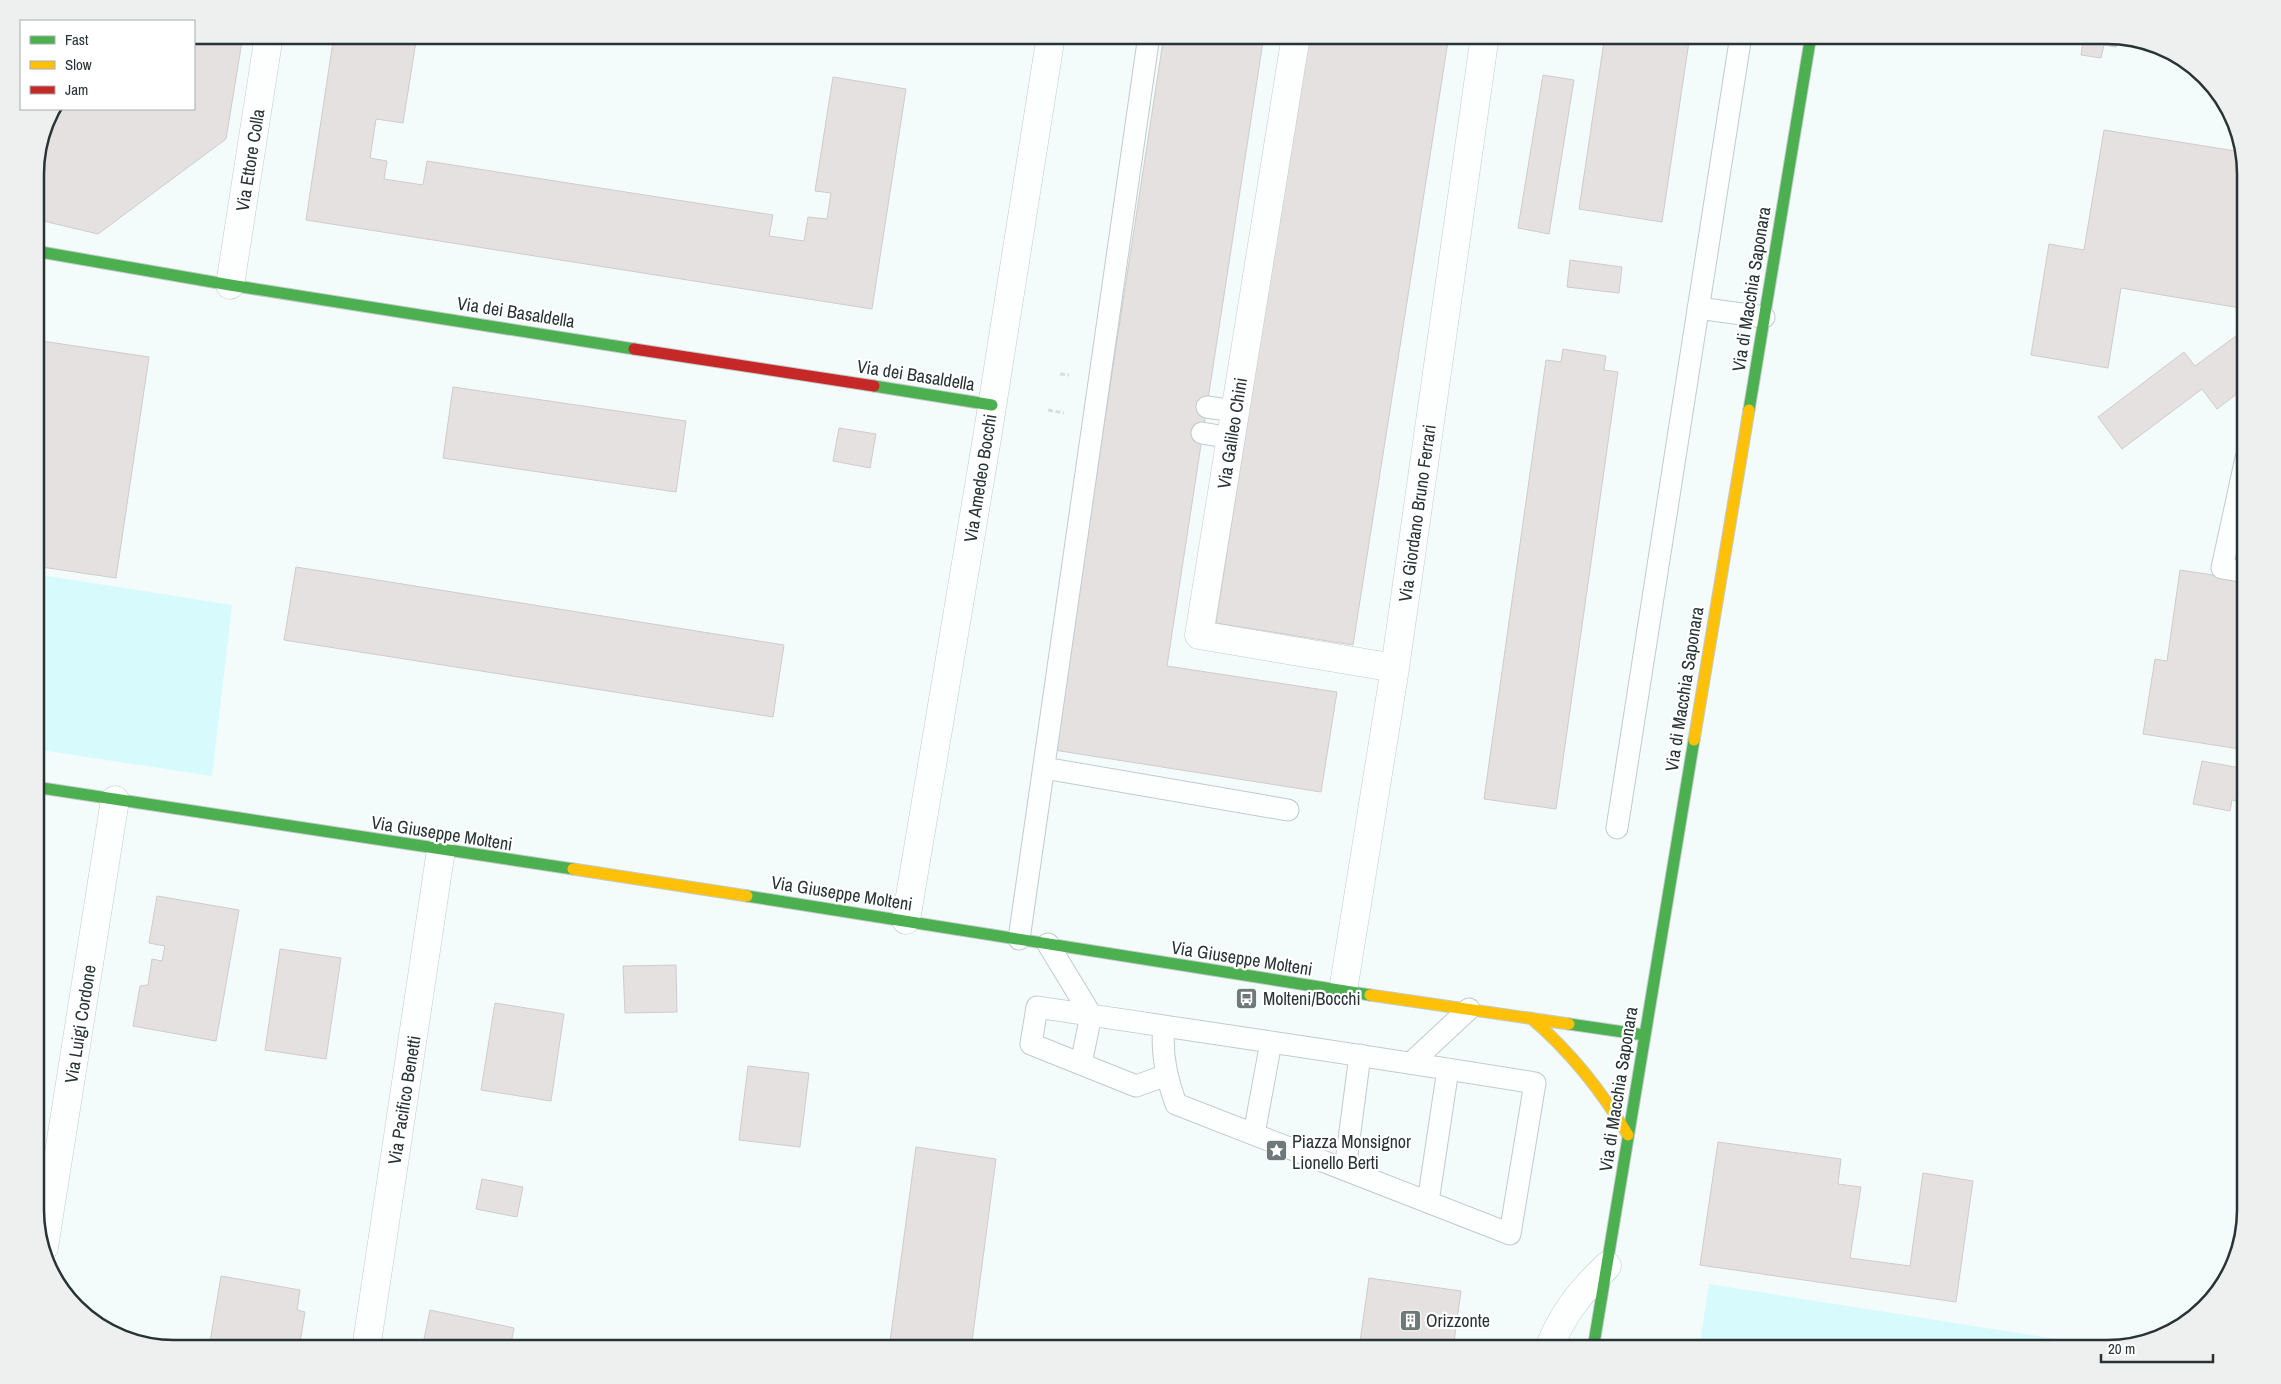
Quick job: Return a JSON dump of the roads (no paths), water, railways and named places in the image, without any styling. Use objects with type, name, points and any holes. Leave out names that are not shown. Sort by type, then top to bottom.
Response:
[{"type":"street","name":"Via Ettore Colla","points":[[230,285],[268,44]]},
{"type":"street","name":"Via Amedeo Bocchi","points":[[906,920],[992,405],[1050,44]]},
{"type":"street","name":"Via Galileo Chini","points":[[1295,44],[1199,635],[1395,668]]},
{"type":"street","name":"Via Giordano Bruno Ferrari","points":[[1343,991],[1395,668],[1484,44]]},
{"type":"street","name":"Via di Macchia Saponara","points":[[1595,1340],[1644,1035],[1809,44]]},
{"type":"street","name":"Via dei Basaldella","points":[[44,253],[230,285],[992,405]]},
{"type":"street","name":"Via Giuseppe Molteni","points":[[44,788],[906,920],[1343,991],[1644,1035]]},
{"type":"street","name":"Via Luigi Cordone","points":[[46,1235],[116,800]]},
{"type":"street","name":"Via Pacifico Benetti","points":[[367,1340],[441,850]]},
{"type":"street","points":[[1531,1018],[1584,1068],[1606,1097],[1628,1135]]},
{"type":"street","points":[[1553,1340],[1568,1309],[1589,1283],[1607,1266]]},
{"type":"lane","points":[[1019,939],[1104,390],[1148,44]]},
{"type":"lane","points":[[1618,828],[1740,44]]},
{"type":"lane","points":[[1698,308],[1764,316]]},
{"type":"lane","points":[[1207,407],[1235,412]]},
{"type":"lane","points":[[1202,433],[1231,438]]},
{"type":"lane","points":[[2237,499],[2222,568],[2237,570]]},
{"type":"lane","points":[[1044,768],[1288,810]]},
{"type":"lane","points":[[1048,944],[1091,1015],[1081,1064]]},
{"type":"lane","points":[[1164,1026],[1162,1038],[1167,1075],[1176,1104],[1510,1234],[1535,1084],[1360,1055],[1091,1015],[1037,1008],[1031,1044],[1136,1086],[1167,1075]]},
{"type":"lane","points":[[1412,1063],[1469,1009]]},
{"type":"lane","points":[[1254,1134],[1271,1042]]},
{"type":"lane","points":[[1345,1170],[1360,1055]]},
{"type":"lane","points":[[1428,1202],[1448,1069]]},
{"type":"place","name":"Molteni/Bocchi","points":[[1247,998]]},
{"type":"place","name":"Piazza Monsignor Lionello Berti","points":[[1276,1151]]},
{"type":"place","name":"Orizzonte","points":[[1410,1320]]}]
